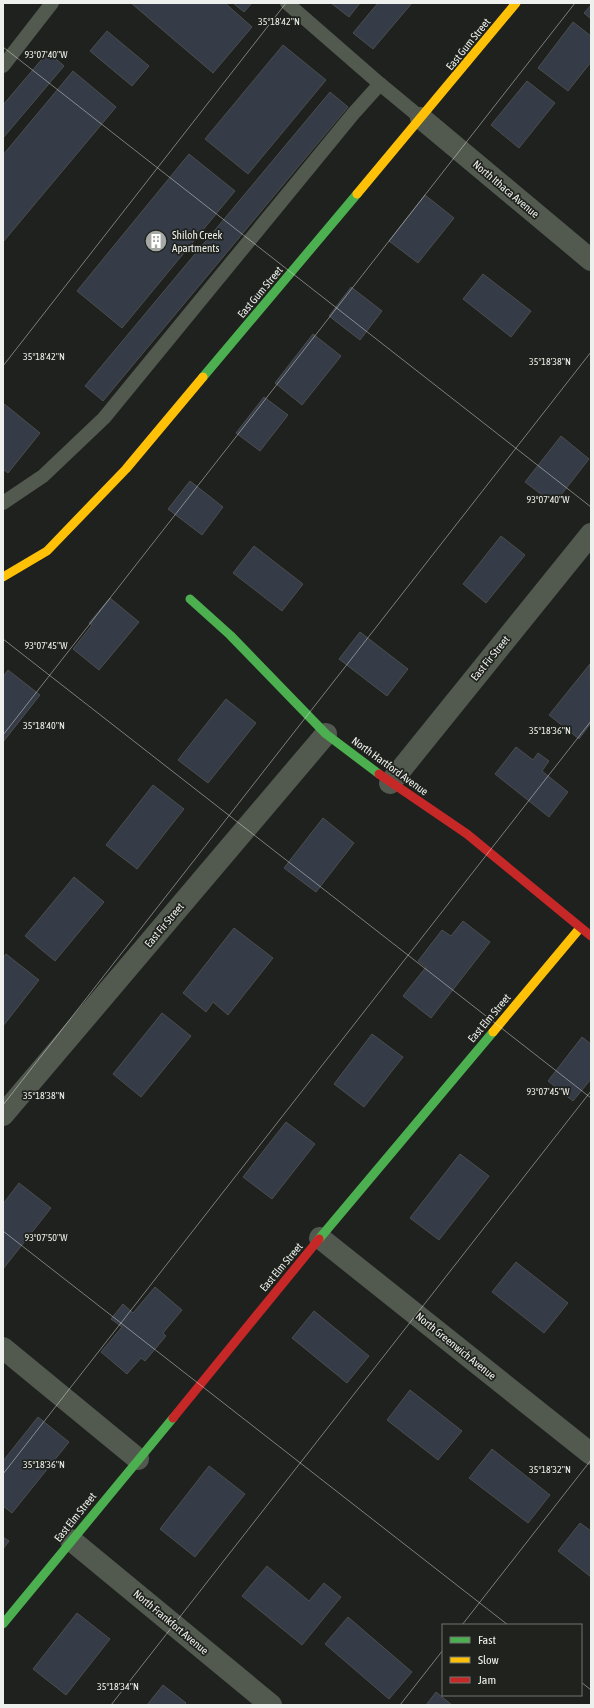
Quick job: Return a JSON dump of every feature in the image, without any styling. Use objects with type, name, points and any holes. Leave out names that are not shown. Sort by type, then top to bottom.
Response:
[{"type":"street","name":"East Gum Street","points":[[3,576],[47,552],[126,469],[516,3]]},
{"type":"street","name":"North Ithaca Avenue","points":[[421,118],[591,260]]},
{"type":"street","name":"East Fir Street","points":[[390,783],[591,534]]},
{"type":"street","name":"North Hartford Avenue","points":[[190,599],[262,666],[291,700],[326,734],[390,783],[467,834],[591,936]]},
{"type":"street","name":"East Fir Street","points":[[3,1115],[326,734]]},
{"type":"street","name":"East Elm Street","points":[[3,1624],[320,1238],[580,928]]},
{"type":"street","name":"North Greenwich Avenue","points":[[320,1238],[591,1454]]},
{"type":"street","points":[[3,1348],[138,1459]]},
{"type":"street","name":"North Frankfort Avenue","points":[[71,1540],[271,1705]]},
{"type":"lane","points":[[3,66],[52,3]]},
{"type":"lane","points":[[287,3],[421,118]]},
{"type":"lane","points":[[3,504],[43,476],[104,418],[348,120],[380,84]]},
{"type":"building","points":[[131,3],[225,3],[252,27],[213,73]]},
{"type":"building","points":[[233,3],[252,3],[244,12]]},
{"type":"building","points":[[331,3],[360,3],[349,17]]},
{"type":"building","points":[[378,3],[412,3],[373,49],[353,33]]},
{"type":"building","points":[[591,5],[591,19],[584,13]]},
{"type":"building","points":[[573,22],[591,36],[591,62],[568,91],[538,68]]},
{"type":"building","points":[[107,31],[149,66],[132,86],[90,51]]},
{"type":"building","points":[[283,45],[326,80],[248,174],[205,139]]},
{"type":"building","points":[[48,52],[64,66],[3,138],[3,105]]},
{"type":"building","points":[[73,71],[116,107],[3,242],[3,155]]},
{"type":"building","points":[[527,81],[555,103],[519,148],[491,125]]},
{"type":"building","name":"Shiloh Creek Apartments","points":[[330,92],[348,107],[103,401],[85,386]]},
{"type":"building","name":"Shiloh Creek Apartments","points":[[189,154],[235,191],[122,328],[77,291]]},
{"type":"building","points":[[425,195],[454,218],[418,263],[389,241]]},
{"type":"building","points":[[483,274],[531,311],[511,337],[463,299]]},
{"type":"building","points":[[351,287],[382,311],[360,340],[329,316]]},
{"type":"building","points":[[313,334],[341,356],[302,405],[275,383]]},
{"type":"building","points":[[264,397],[288,415],[260,451],[236,433]]},
{"type":"building","points":[[3,403],[40,433],[8,473],[3,469]]},
{"type":"building","points":[[561,436],[589,459],[554,504],[525,482]]},
{"type":"building","points":[[190,481],[223,507],[202,535],[168,509]]},
{"type":"building","points":[[501,536],[525,555],[486,603],[463,584]]},
{"type":"building","points":[[254,546],[303,584],[282,611],[233,573]]},
{"type":"building","points":[[110,598],[139,622],[99,670],[73,649],[92,625],[89,623]]},
{"type":"building","points":[[360,632],[408,669],[387,696],[339,659]]},
{"type":"building","points":[[590,664],[591,723],[579,739],[549,715]]},
{"type":"building","points":[[8,670],[40,695],[3,742],[3,677]]},
{"type":"building","points":[[226,699],[256,723],[208,783],[178,760]]},
{"type":"building","points":[[516,747],[533,760],[538,753],[549,761],[542,771],[568,792],[549,817],[495,774]]},
{"type":"building","points":[[153,785],[184,809],[137,869],[106,845]]},
{"type":"building","points":[[323,818],[354,843],[316,892],[284,868]]},
{"type":"building","points":[[74,877],[104,902],[55,961],[25,936]]},
{"type":"building","points":[[463,921],[490,942],[431,1018],[403,996],[426,967],[418,961],[442,930],[451,936]]},
{"type":"building","points":[[234,928],[273,958],[228,1015],[213,1002],[206,1012],[183,993]]},
{"type":"building","points":[[6,954],[39,980],[3,1026],[3,958]]},
{"type":"building","points":[[162,1013],[191,1036],[141,1097],[113,1074]]},
{"type":"building","points":[[372,1034],[403,1057],[364,1107],[334,1084]]},
{"type":"building","points":[[582,1037],[591,1044],[591,1079],[573,1101],[548,1081]]},
{"type":"building","points":[[286,1122],[315,1144],[272,1199],[243,1177]]},
{"type":"building","points":[[460,1154],[489,1176],[439,1240],[410,1218]]},
{"type":"building","points":[[19,1183],[51,1208],[3,1269],[3,1204]]},
{"type":"building","points":[[516,1262],[568,1303],[544,1333],[492,1292]]},
{"type":"building","points":[[155,1287],[182,1310],[163,1333],[166,1336],[145,1361],[141,1358],[127,1374],[101,1352],[122,1327],[111,1319],[123,1304],[133,1313]]},
{"type":"building","points":[[314,1311],[369,1356],[347,1383],[292,1338]]},
{"type":"building","points":[[410,1390],[462,1431],[438,1460],[387,1420]]},
{"type":"building","points":[[38,1417],[69,1442],[12,1513],[3,1506],[3,1461]]},
{"type":"building","points":[[492,1449],[550,1495],[528,1523],[469,1478]]},
{"type":"building","points":[[209,1466],[245,1494],[195,1557],[160,1529]]},
{"type":"building","points":[[580,1523],[591,1531],[591,1577],[558,1551]]},
{"type":"building","points":[[3,1537],[9,1541],[3,1549]]},
{"type":"building","points":[[267,1566],[309,1601],[324,1583],[341,1597],[302,1645],[242,1596]]},
{"type":"building","points":[[77,1613],[110,1639],[66,1695],[33,1669]]},
{"type":"building","points":[[348,1617],[412,1672],[389,1699],[325,1644]]},
{"type":"building","points":[[163,1685],[186,1703],[184,1705],[147,1705]]},
{"type":"building","points":[[436,1692],[452,1705],[426,1705]]},
{"type":"traffic: fast","points":[[203,377],[357,194]]},
{"type":"traffic: fast","points":[[190,599],[230,635],[326,734],[379,774]]},
{"type":"traffic: fast","points":[[319,1239],[493,1032]]},
{"type":"traffic: fast","points":[[3,1624],[173,1418]]},
{"type":"traffic: slow","points":[[357,194],[516,3]]},
{"type":"traffic: slow","points":[[3,577],[47,551],[126,469],[203,377]]},
{"type":"traffic: slow","points":[[493,1032],[580,928]]},
{"type":"traffic: jam","points":[[379,774],[467,834],[591,936]]},
{"type":"traffic: jam","points":[[173,1418],[319,1239]]},
{"type":"place","name":"Shiloh Creek Apartments","points":[[156,241]]}]
